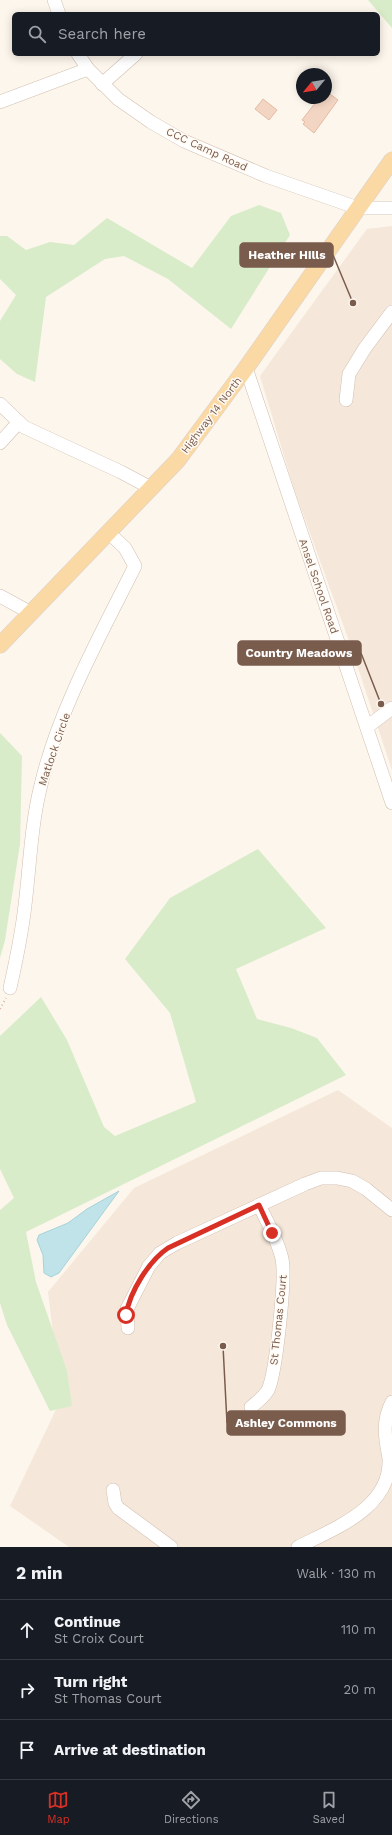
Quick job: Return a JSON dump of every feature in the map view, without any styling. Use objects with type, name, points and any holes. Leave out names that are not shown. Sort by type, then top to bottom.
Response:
[{"type":"main road","name":"Highway 14 North","points":[[0,645],[178,460],[246,368],[392,160]]},
{"type":"street","points":[[54,0],[57,12]]},
{"type":"street","name":"CCC Camp Road","points":[[79,56],[88,69],[118,99],[138,114],[184,141],[266,176],[358,208],[392,208]]},
{"type":"street","points":[[102,84],[134,56]]},
{"type":"street","points":[[0,102],[88,69]]},
{"type":"street","points":[[346,400],[349,374],[365,348],[392,312]]},
{"type":"street","name":"Ansel School Road","points":[[246,368],[392,803]]},
{"type":"street","points":[[0,404],[24,427],[122,472],[151,488]]},
{"type":"street","points":[[0,443],[19,422]]},
{"type":"street","name":"Matlock Circle","points":[[10,988],[20,942],[34,820],[40,786],[49,756],[68,706],[135,566],[125,548],[108,532]]},
{"type":"street","points":[[0,596],[31,613]]},
{"type":"street","points":[[367,727],[392,708]]},
{"type":"street","points":[[128,1328],[126,1315],[132,1297],[155,1258],[177,1243],[305,1184],[329,1177],[344,1179],[359,1184],[392,1210]]},
{"type":"street","name":"St Thomas Court","points":[[250,1407],[268,1390],[273,1372],[283,1269],[279,1250],[259,1205]]},
{"type":"street","points":[[298,1547],[359,1515],[380,1497],[390,1474],[385,1422],[387,1411],[392,1402]]},
{"type":"street","points":[[112,1490],[113,1498],[118,1508],[171,1547]]},
{"type":"shaded area","points":[[392,226],[392,770],[348,638],[294,489],[260,376],[367,229]]},
{"type":"shaded area","points":[[338,1090],[392,1128],[392,1547],[69,1547],[10,1506],[61,1399],[48,1292],[134,1188]]},
{"type":"green space","points":[[368,0],[392,0],[392,28],[380,12],[378,12]]},
{"type":"green space","points":[[259,205],[281,213],[290,235],[231,329],[168,279],[124,256],[105,259],[46,297],[35,382],[17,374],[0,359],[0,321],[16,295],[0,279],[0,236],[7,236],[26,250],[50,242],[74,245],[107,218],[192,268],[231,216]]},
{"type":"green space","points":[[0,733],[22,756],[20,844],[5,940],[0,958]]},
{"type":"green space","points":[[258,849],[326,928],[236,969],[257,1019],[291,1028],[317,1038],[346,1075],[26,1232],[36,1282],[67,1371],[72,1406],[50,1411],[7,1325],[0,1303],[0,1210],[14,1198],[0,1169],[0,1036],[41,997],[67,1040],[104,1127],[115,1136],[196,1102],[170,1013],[125,959],[170,898]]},
{"type":"water","points":[[119,1191],[59,1273],[51,1277],[44,1273],[43,1255],[37,1240],[39,1235],[68,1223],[87,1209]]},
{"type":"building","points":[[332,96],[338,100],[314,133],[303,124],[305,122],[302,120],[314,104],[332,104]]},
{"type":"building","points":[[263,99],[277,110],[269,120],[255,109]]},
{"type":"place","name":"Heather Hills","points":[[353,303]]},
{"type":"place","name":"Country Meadows","points":[[381,704]]},
{"type":"place","name":"Ashley Commons","points":[[223,1346]]},
{"type":"route","points":[[126,1315],[132,1297],[149,1266],[160,1253],[168,1248],[259,1205],[272,1233]]}]
